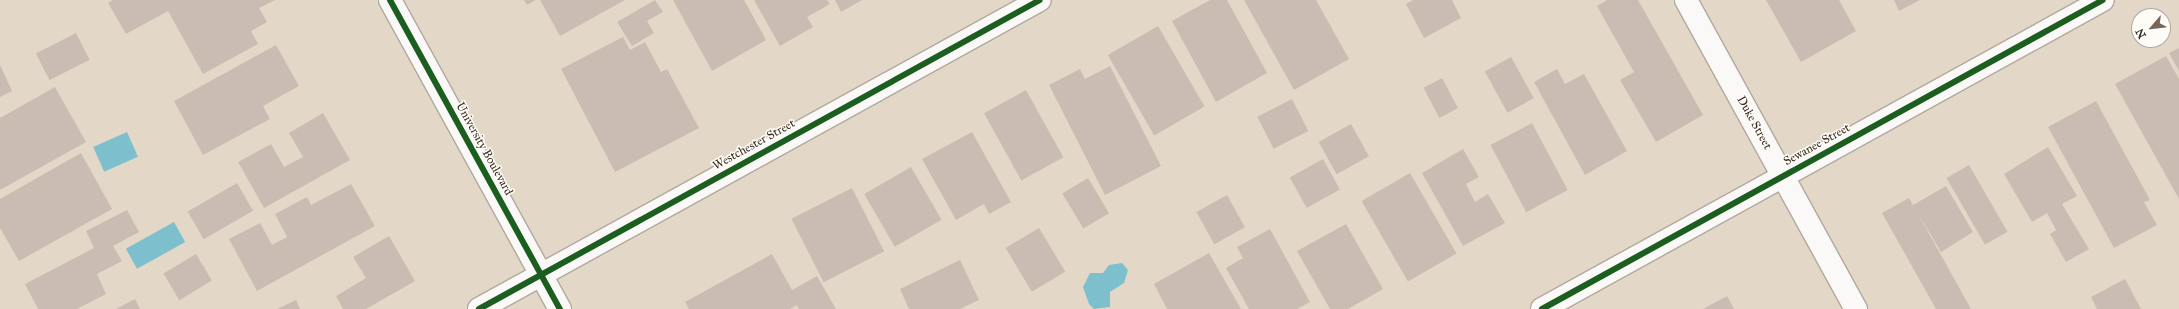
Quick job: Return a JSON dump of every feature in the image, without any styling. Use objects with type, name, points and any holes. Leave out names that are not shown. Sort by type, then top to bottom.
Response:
[{"type":"street","name":"University Boulevard","points":[[390,0],[560,309]]},
{"type":"street","name":"Westchester Street","points":[[479,309],[1040,0]]},
{"type":"street","name":"Duke Street","points":[[1686,0],[1856,309]]},
{"type":"street","name":"Sewanee Street","points":[[1542,309],[2103,0]]},
{"type":"water","points":[[127,132],[138,157],[104,172],[93,147]]},
{"type":"water","points":[[174,222],[185,242],[137,269],[126,249]]},
{"type":"water","points":[[1122,263],[1128,270],[1124,283],[1110,292],[1110,307],[1094,309],[1089,304],[1083,287],[1090,273],[1103,273],[1109,265]]},
{"type":"building","points":[[113,0],[275,0],[259,8],[267,22],[251,31],[258,44],[203,74],[168,11],[126,34],[108,3]]},
{"type":"building","points":[[524,0],[536,0],[527,5]]},
{"type":"building","points":[[540,0],[625,0],[560,36]]},
{"type":"building","points":[[655,0],[663,12],[647,21],[654,33],[632,46],[617,22]]},
{"type":"building","points":[[673,0],[744,0],[766,40],[712,71]]},
{"type":"building","points":[[754,0],[827,0],[830,4],[807,17],[813,27],[780,46]]},
{"type":"building","points":[[835,0],[862,0],[841,12]]},
{"type":"building","points":[[1210,0],[1227,0],[1267,73],[1216,102],[1172,21]]},
{"type":"building","points":[[1244,0],[1316,0],[1349,59],[1294,90]]},
{"type":"building","points":[[1413,0],[1452,0],[1461,18],[1424,38],[1406,4]]},
{"type":"building","points":[[1607,0],[1638,0],[1703,115],[1656,142],[1620,80],[1634,72],[1597,6]]},
{"type":"building","points":[[1766,0],[1839,0],[1856,31],[1801,62]]},
{"type":"building","points":[[1894,0],[1920,0],[1899,11]]},
{"type":"building","points":[[1158,26],[1204,107],[1154,136],[1108,55]]},
{"type":"building","points":[[76,33],[90,60],[50,80],[36,53]]},
{"type":"building","points":[[623,37],[630,50],[645,42],[661,72],[667,69],[699,128],[615,172],[561,69]]},
{"type":"building","points":[[276,45],[299,86],[263,106],[270,119],[203,155],[174,101]]},
{"type":"building","points":[[2179,48],[2179,71],[2169,53]]},
{"type":"building","points":[[2166,56],[2179,79],[2179,199],[2115,84]]},
{"type":"building","points":[[1511,57],[1534,98],[1508,113],[1485,72]]},
{"type":"building","points":[[0,65],[12,91],[0,97]]},
{"type":"building","points":[[1110,66],[1161,166],[1105,195],[1049,85],[1080,69],[1085,79]]},
{"type":"building","points":[[1557,69],[1565,84],[1584,74],[1627,151],[1585,175],[1534,82]]},
{"type":"building","points":[[1442,78],[1458,108],[1439,118],[1423,88]]},
{"type":"building","points":[[55,87],[86,142],[0,190],[0,118]]},
{"type":"building","points":[[1026,90],[1063,157],[1021,181],[984,113]]},
{"type":"building","points":[[1292,99],[1308,131],[1274,149],[1257,117]]},
{"type":"building","points":[[2096,101],[2150,200],[2144,202],[2157,225],[2114,248],[2048,127]]},
{"type":"building","points":[[323,113],[350,160],[264,208],[238,162],[271,144],[284,167],[303,157],[289,133]]},
{"type":"building","points":[[1532,123],[1568,190],[1526,212],[1491,145]]},
{"type":"building","points":[[1351,124],[1369,156],[1337,174],[1319,142]]},
{"type":"building","points":[[972,132],[1011,202],[989,214],[984,204],[956,220],[922,159]]},
{"type":"building","points":[[2048,147],[2077,196],[2062,204],[2089,249],[2066,262],[2050,234],[2056,230],[2047,213],[2032,222],[2004,174]]},
{"type":"building","points":[[1463,149],[1479,177],[1466,184],[1475,202],[1488,194],[1505,223],[1463,246],[1422,173]]},
{"type":"building","points":[[81,153],[112,209],[19,261],[0,228],[0,199]]},
{"type":"building","points":[[1323,159],[1340,190],[1307,208],[1290,177]]},
{"type":"building","points":[[1969,165],[2008,232],[1985,245],[1946,178]]},
{"type":"building","points":[[911,167],[942,220],[895,247],[864,194]]},
{"type":"building","points":[[1410,173],[1456,254],[1408,282],[1362,201]]},
{"type":"building","points":[[1088,178],[1109,213],[1083,229],[1062,193]]},
{"type":"building","points":[[237,183],[253,211],[204,239],[188,212]]},
{"type":"building","points":[[351,184],[375,226],[257,291],[229,239],[260,223],[272,245],[287,237],[275,214],[307,197],[311,205]]},
{"type":"building","points":[[1946,186],[1973,232],[1941,252],[1916,210],[1971,309],[1936,309],[1882,213],[1909,198],[1913,205]]},
{"type":"building","points":[[852,188],[884,251],[824,282],[791,219]]},
{"type":"building","points":[[1227,195],[1245,227],[1214,244],[1196,212]]},
{"type":"building","points":[[127,210],[139,232],[113,246],[122,261],[97,274],[106,294],[77,309],[38,309],[25,284],[94,248],[86,231]]},
{"type":"building","points":[[1346,224],[1383,289],[1348,309],[1330,309],[1297,251]]},
{"type":"building","points":[[1039,228],[1065,272],[1032,292],[1006,248]]},
{"type":"building","points":[[1270,229],[1310,302],[1297,309],[1249,309],[1226,268],[1243,258],[1237,247]]},
{"type":"building","points":[[389,236],[415,281],[366,309],[343,309],[336,296],[366,278],[353,257]]},
{"type":"building","points":[[1209,253],[1241,309],[1167,309],[1154,284]]},
{"type":"building","points":[[196,254],[212,281],[179,300],[163,274]]},
{"type":"building","points":[[772,254],[792,290],[817,276],[836,309],[799,309],[797,305],[790,309],[689,309],[685,302]]},
{"type":"building","points":[[960,260],[979,300],[960,309],[909,309],[900,289]]},
{"type":"building","points":[[2125,279],[2141,309],[2097,309],[2091,297]]},
{"type":"building","points":[[1727,296],[1734,309],[1703,309]]},
{"type":"building","points":[[135,299],[140,309],[116,309]]},
{"type":"building","points":[[296,300],[300,309],[277,309]]},
{"type":"cycle path","points":[[390,0],[560,309]]},
{"type":"cycle path","points":[[479,309],[1040,0]]},
{"type":"cycle path","points":[[1542,309],[2103,0]]}]
